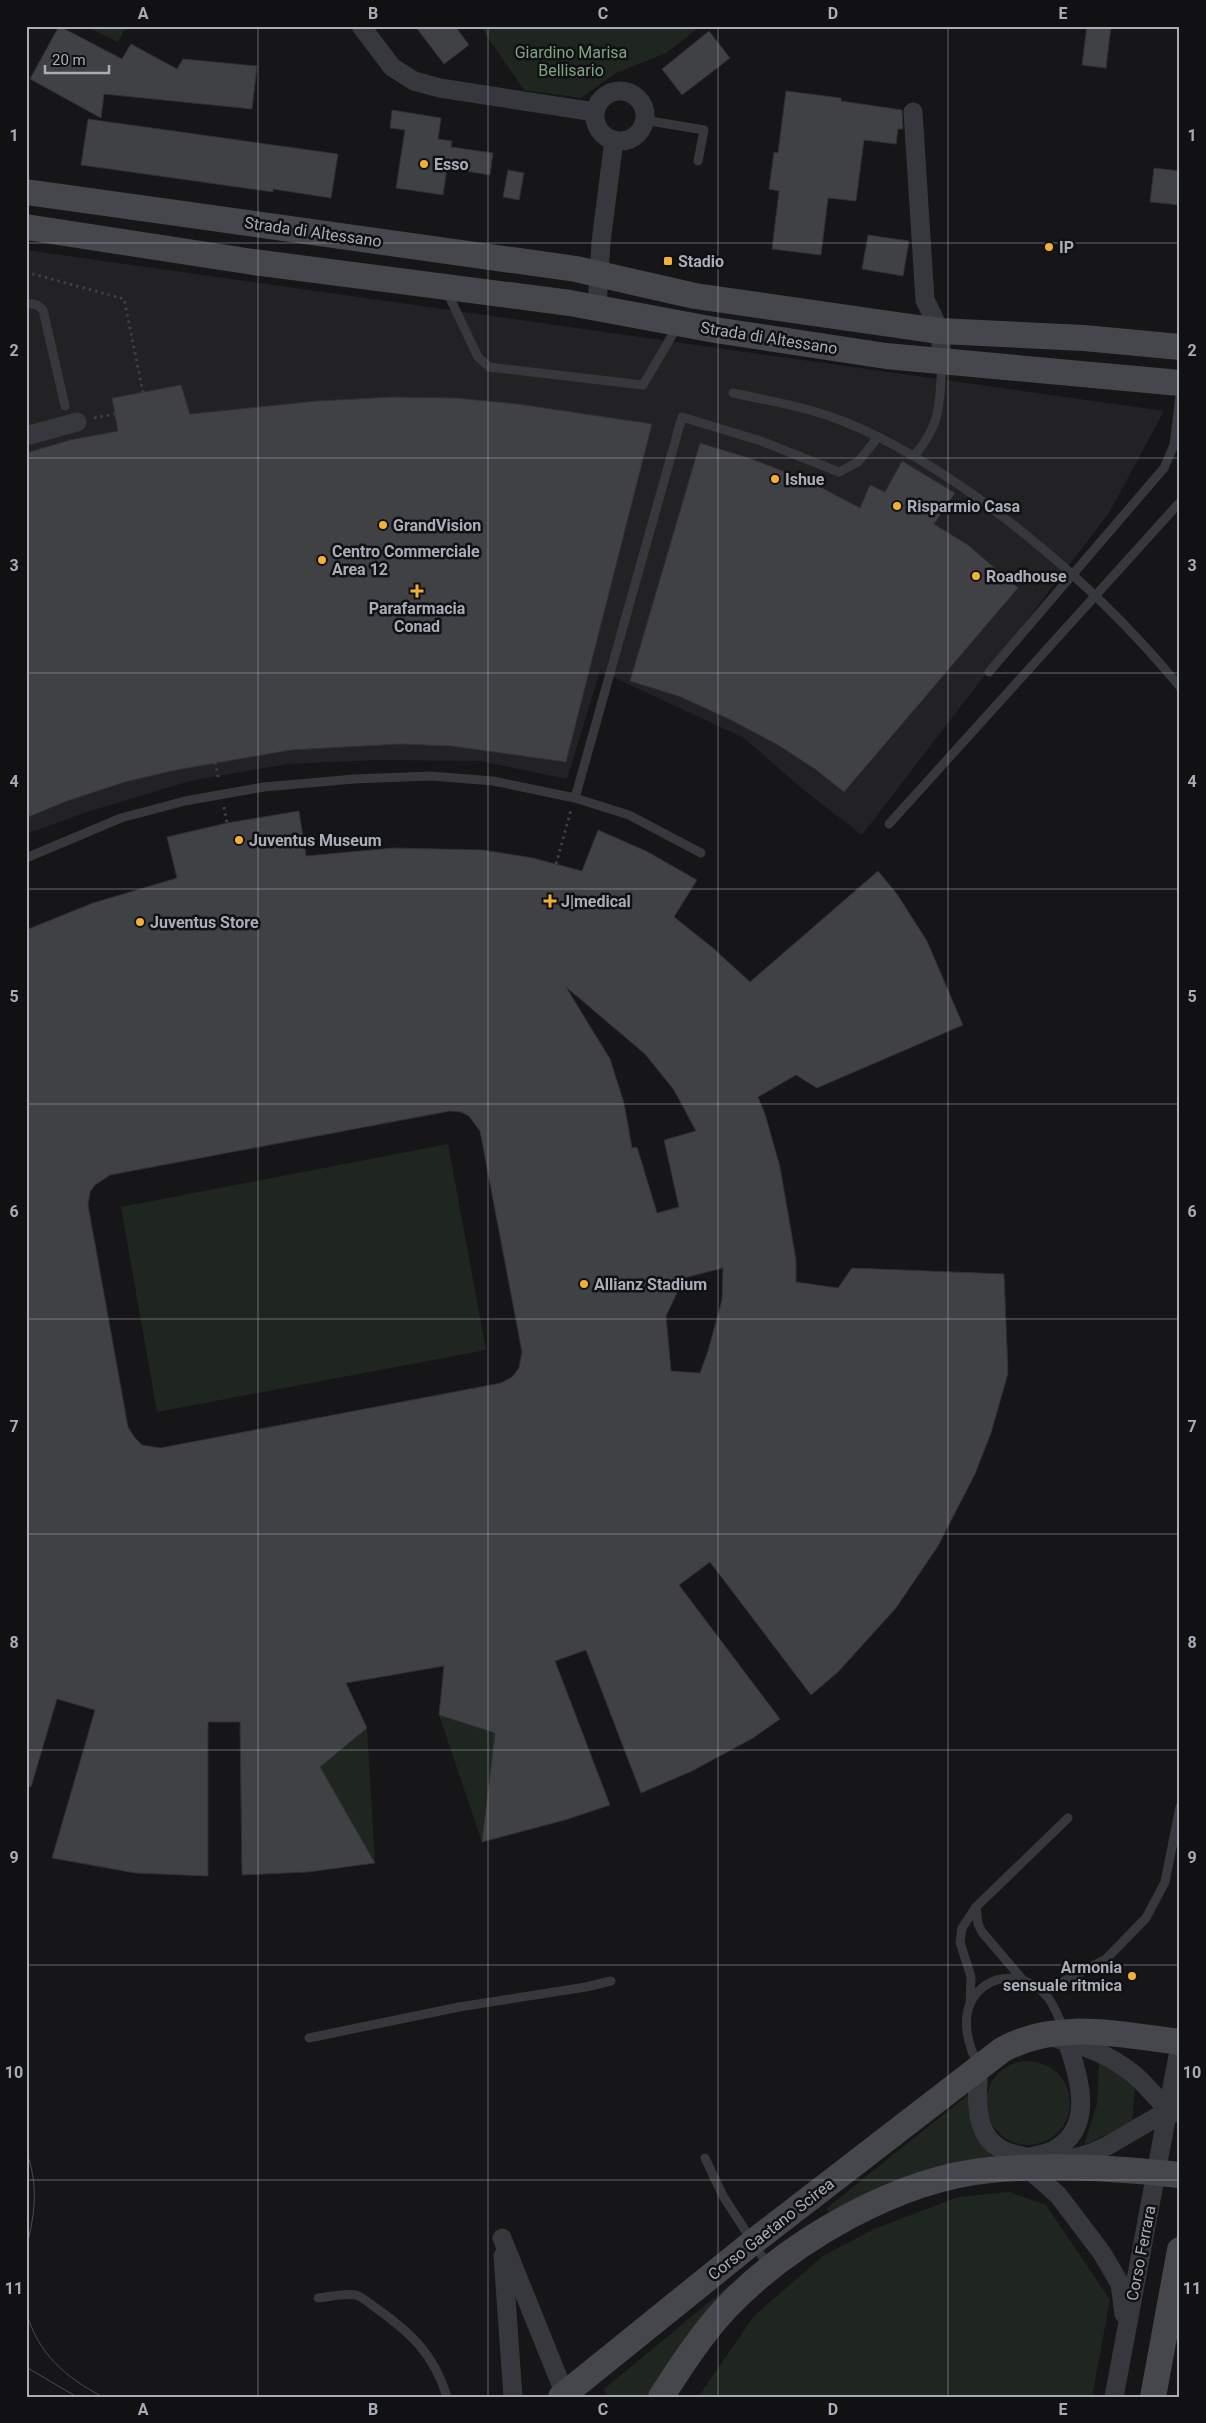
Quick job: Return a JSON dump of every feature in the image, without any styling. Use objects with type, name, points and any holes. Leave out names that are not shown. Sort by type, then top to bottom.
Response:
[{"type":"street","points":[[361,26],[392,67],[414,81],[440,88],[595,112]]},
{"type":"street","points":[[624,91],[638,99],[644,112],[644,120],[636,134],[630,139],[614,140],[601,132],[597,126],[595,112],[603,98],[609,94],[624,91]]},
{"type":"street","points":[[914,112],[925,300],[940,331],[942,363]]},
{"type":"street","points":[[597,307],[614,140]]},
{"type":"street","name":"Strada di Altessano","points":[[26,192],[599,274],[695,296],[940,331],[1084,338],[1180,347]]},
{"type":"street","name":"Strada di Altessano","points":[[26,227],[252,262],[597,307],[725,332],[942,363],[1180,383]]},
{"type":"street","points":[[26,436],[77,422]]},
{"type":"street","name":"Corso Gaetano Scirea","points":[[513,2397],[502,2238],[564,2396],[753,2242],[979,2066],[1008,2046],[1088,2031],[1180,2044]]},
{"type":"street","points":[[1057,2036],[1097,2052],[1118,2063],[1176,2110]]},
{"type":"street","name":"Corso Gaetano Scirea","points":[[661,2397],[692,2350],[725,2309],[770,2268],[818,2234],[882,2200],[946,2179],[989,2170],[1054,2150],[1065,2142],[1078,2123],[1082,2097],[1057,2036]]},
{"type":"street","name":"Corso Ferrara","points":[[1114,2397],[1124,2342],[1168,2174],[1176,2110],[1180,2044]]},
{"type":"street","points":[[979,2066],[977,2110],[981,2126],[997,2146],[1021,2160],[1063,2202],[1116,2275],[1124,2303],[1124,2342]]},
{"type":"street","name":"Corso Gaetano Scirea","points":[[1059,2162],[1098,2151],[1176,2110]]},
{"type":"street","name":"Corso Gaetano Scirea","points":[[1021,2160],[1059,2162],[1098,2168]]},
{"type":"street","name":"Corso Gaetano Scirea","points":[[1021,2160],[1168,2174]]},
{"type":"street","points":[[1168,2174],[1180,2162]]},
{"type":"street","points":[[1153,2397],[1180,2250]]},
{"type":"lane","points":[[644,120],[704,130],[698,161]]},
{"type":"lane","points":[[444,287],[478,357],[489,367],[643,385],[679,323]]},
{"type":"lane","points":[[26,303],[37,305],[43,310],[65,406]]},
{"type":"lane","points":[[914,456],[930,438],[939,414],[942,363]]},
{"type":"lane","points":[[733,393],[828,416],[878,437],[944,474],[1018,527],[1074,575],[1151,653],[1180,687]]},
{"type":"lane","points":[[988,672],[1074,575],[1164,468],[1174,445],[1180,396]]},
{"type":"lane","points":[[575,798],[682,417],[761,441],[839,472],[858,462],[878,437]]},
{"type":"lane","points":[[889,824],[1180,502]]},
{"type":"lane","points":[[26,858],[121,818],[186,801],[264,787],[354,779],[432,776],[493,781],[575,798],[629,815],[701,853]]},
{"type":"lane","points":[[1043,1992],[1106,1959],[1126,1940],[1150,1912],[1162,1890],[1168,1873],[1180,1807]]},
{"type":"lane","points":[[979,2066],[970,2045],[967,2023],[971,1977],[960,1935],[968,1917],[976,1907],[1068,1818]]},
{"type":"lane","points":[[976,1907],[978,1924],[982,1932],[1022,1979],[1043,1992],[1055,2009],[1057,2036]]},
{"type":"lane","points":[[970,2004],[980,1990],[994,1980],[1010,1977],[1022,1979]]},
{"type":"lane","points":[[308,2038],[459,2007],[586,1987],[611,1981]]},
{"type":"lane","points":[[704,2158],[723,2196],[770,2268]]},
{"type":"lane","points":[[318,2298],[357,2295],[386,2315],[408,2333],[426,2352],[439,2373],[447,2397]]},
{"type":"path","points":[[26,272],[124,299],[143,392]]},
{"type":"path","points":[[556,864],[575,798]]},
{"type":"shaded area","points":[[26,250],[1164,411],[1109,513],[862,835],[806,792],[744,738],[600,671],[567,779],[480,761],[379,760],[287,764],[190,781],[87,812],[26,834]]},
{"type":"green space","points":[[84,26],[126,26],[118,42]]},
{"type":"green space","name":"Giardino Marisa Bellisario","points":[[480,26],[698,26],[697,29],[666,53],[614,74],[581,98],[524,90]]},
{"type":"green space","points":[[448,1144],[486,1350],[157,1412],[121,1207]]},
{"type":"green space","points":[[500,1693],[540,1827],[482,1842],[439,1715],[495,1733]]},
{"type":"green space","points":[[304,1727],[320,1767],[367,1728],[375,1863],[315,1871]]},
{"type":"green space","points":[[1028,2061],[1044,2064],[1063,2080],[1067,2087],[1070,2103],[1067,2119],[1051,2138],[1044,2142],[1028,2145],[1012,2142],[993,2126],[989,2119],[986,2103],[989,2087],[1005,2068],[1012,2064]]},
{"type":"green space","points":[[1099,2062],[1127,2078],[1135,2088],[1132,2123],[1084,2145],[1097,2104]]},
{"type":"green space","points":[[968,2095],[969,2115],[974,2131],[996,2160],[830,2216],[827,2208]]},
{"type":"green space","points":[[1009,2192],[1046,2205],[1110,2300],[1092,2397],[698,2397],[754,2316],[823,2256],[874,2229],[958,2197]]},
{"type":"green space","points":[[743,2274],[653,2397],[607,2397],[604,2389]]},
{"type":"building","points":[[59,26],[122,59],[131,44],[177,69],[183,59],[257,66],[252,109],[104,94],[101,118],[30,79]]},
{"type":"building","points":[[415,26],[455,26],[469,45],[444,64]]},
{"type":"building","points":[[1087,26],[1111,26],[1106,68],[1082,65]]},
{"type":"building","points":[[709,31],[730,58],[682,95],[662,69]]},
{"type":"building","points":[[786,91],[841,98],[841,101],[902,110],[903,129],[898,129],[896,144],[864,140],[856,201],[828,198],[821,255],[772,249],[779,191],[769,189],[774,152],[778,153]]},
{"type":"building","points":[[392,110],[441,118],[438,139],[452,141],[451,147],[493,153],[490,175],[447,168],[443,195],[396,188],[405,130],[390,128]]},
{"type":"building","points":[[88,119],[338,154],[331,198],[273,189],[273,192],[81,165]]},
{"type":"building","points":[[1154,168],[1180,171],[1180,205],[1150,202]]},
{"type":"building","points":[[508,170],[524,173],[519,200],[503,197]]},
{"type":"building","points":[[868,235],[909,241],[903,276],[862,269]]},
{"type":"building","name":"Centro Commerciale Area 12","points":[[181,385],[190,414],[317,401],[393,397],[456,398],[518,404],[652,424],[566,762],[451,746],[400,744],[291,750],[176,770],[125,782],[67,801],[26,818],[26,453],[70,440],[118,431],[112,398]]},
{"type":"building","points":[[700,443],[749,458],[809,481],[860,508],[870,485],[885,492],[902,461],[955,493],[934,524],[968,545],[1018,588],[844,792],[815,769],[778,745],[731,720],[681,697],[630,681]]},
{"type":"building","points":[[299,811],[306,856],[393,848],[483,850],[533,858],[582,871],[598,830],[646,851],[697,880],[674,917],[713,948],[750,982],[878,871],[897,894],[927,941],[963,1025],[817,1088],[796,1075],[758,1097],[765,1114],[780,1167],[796,1260],[796,1282],[838,1288],[852,1268],[1004,1274],[1008,1373],[991,1433],[975,1474],[938,1546],[896,1608],[838,1672],[811,1695],[710,1562],[679,1585],[780,1719],[753,1738],[692,1771],[641,1793],[586,1650],[555,1661],[610,1805],[565,1820],[482,1842],[495,1733],[439,1715],[444,1666],[346,1683],[367,1728],[320,1767],[375,1863],[308,1872],[242,1875],[240,1722],[208,1722],[208,1876],[135,1873],[52,1858],[95,1710],[57,1699],[31,1787],[26,1786],[26,930],[93,903],[177,878],[167,837],[227,823]],"holes":[[[566,987],[645,1054],[674,1090],[696,1131],[664,1140],[679,1207],[657,1213],[637,1147],[632,1148],[624,1103],[610,1059]],[[450,1111],[461,1112],[469,1116],[480,1131],[522,1352],[519,1368],[512,1377],[501,1383],[160,1448],[142,1445],[128,1427],[88,1205],[90,1192],[95,1185],[110,1175]],[[723,1268],[722,1300],[700,1373],[671,1371],[666,1316],[684,1278]]]},
{"type":"tram line","points":[[26,2151],[33,2175],[34,2188],[32,2224],[26,2249]]},
{"type":"tram line","points":[[26,2311],[37,2339],[45,2352],[65,2373],[103,2397]]},
{"type":"tram line","points":[[26,2367],[77,2397]]},
{"type":"place","name":"Esso","points":[[424,164]]},
{"type":"place","name":"IP","points":[[1049,247]]},
{"type":"place","name":"Stadio","points":[[668,261]]},
{"type":"place","name":"Ishue","points":[[775,479]]},
{"type":"place","name":"Risparmio Casa","points":[[897,506]]},
{"type":"place","name":"GrandVision","points":[[383,525]]},
{"type":"place","name":"Centro Commerciale Area 12","points":[[322,560]]},
{"type":"place","name":"Roadhouse","points":[[976,576]]},
{"type":"place","name":"Parafarmacia Conad","points":[[417,591]]},
{"type":"place","name":"Juventus Museum","points":[[239,840]]},
{"type":"place","name":"J|medical","points":[[550,901]]},
{"type":"place","name":"Juventus Store","points":[[140,922]]},
{"type":"place","name":"Allianz Stadium","points":[[584,1284]]},
{"type":"place","name":"Armonia sensuale ritmica","points":[[1132,1976]]}]
